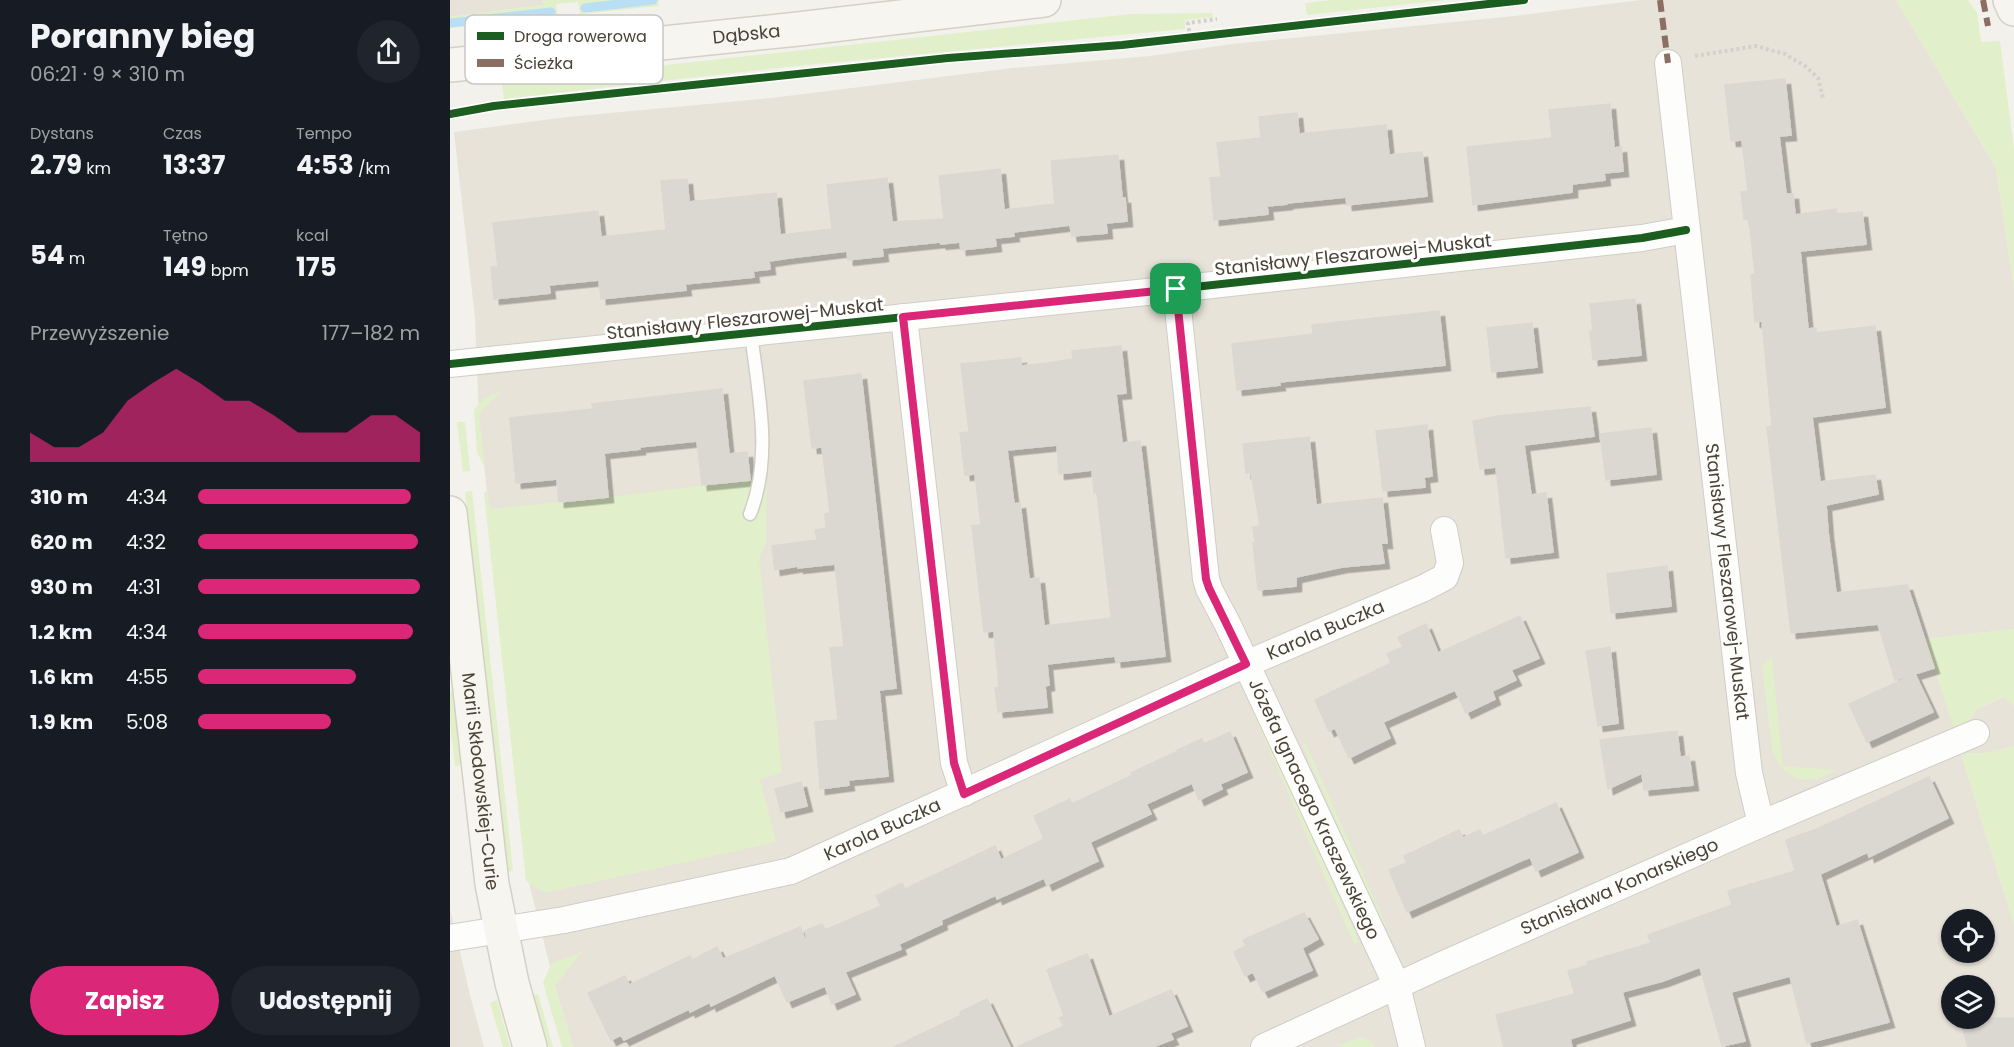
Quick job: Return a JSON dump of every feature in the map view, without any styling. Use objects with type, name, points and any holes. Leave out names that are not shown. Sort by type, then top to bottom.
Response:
[{"type":"street","name":"Dąbska","points":[[663,43],[1044,0]]},
{"type":"street","points":[[2010,0],[2014,9]]},
{"type":"street","name":"Dąbska","points":[[450,65],[465,63]]},
{"type":"street","name":"Stanisławy Fleszarowej-Muskat","points":[[1668,63],[1749,773],[1761,824]]},
{"type":"street","name":"Stanisławy Fleszarowej-Muskat","points":[[450,364],[1176,289],[1642,238],[1686,230]]},
{"type":"street","name":"Józefa Ignacego Kraszewskiego","points":[[1176,289],[1206,579],[1397,986],[1412,1047]]},
{"type":"street","points":[[903,317],[954,763],[964,794]]},
{"type":"street","name":"Marii Skłodowskiej-Curie","points":[[450,513],[458,649],[492,884],[512,983],[530,1047]]},
{"type":"street","name":"Karola Buczka","points":[[450,938],[564,920],[791,871],[1246,664],[1445,577],[1450,563],[1444,530]]},
{"type":"street","name":"Stanisława Konarskiego","points":[[1264,1047],[1761,824],[1976,733]]},
{"type":"lane","points":[[750,514],[759,488],[763,449],[751,333]]},
{"type":"path","points":[[1190,37],[1188,23],[1216,19]]},
{"type":"path","points":[[1668,63],[1756,46],[1785,54],[1805,66],[1818,78],[1823,98]]},
{"type":"shaded area","points":[[450,0],[543,0],[544,5],[465,15],[450,17]]},
{"type":"shaded area","points":[[1640,0],[1896,0],[1996,168],[2014,289],[2014,629],[1926,639],[1969,721],[1977,709],[2003,697],[2014,705],[2014,746],[1985,753],[1961,754],[2014,925],[2014,1047],[573,1047],[529,883],[479,417],[475,318],[454,132],[567,117],[771,98],[1013,68],[1150,56],[1232,44],[1514,16]]},
{"type":"shaded area","points":[[450,909],[470,995],[484,1047],[450,1047]]},
{"type":"green space","points":[[543,0],[658,0],[659,6],[580,14],[578,2],[556,4],[558,15],[466,15],[544,5]]},
{"type":"green space","points":[[1332,0],[1446,0],[1307,15],[1305,3]]},
{"type":"green space","points":[[1896,0],[1968,0],[1977,13],[1981,42],[2000,41],[2014,149],[2014,289],[1996,168]]},
{"type":"green space","points":[[1212,13],[1213,17],[1185,20],[1185,29],[663,81],[663,65],[1131,14]]},
{"type":"green space","points":[[465,15],[465,26],[450,28],[450,17]]},
{"type":"green space","points":[[502,84],[637,84],[504,99]]},
{"type":"green space","points":[[502,391],[479,413],[485,468],[477,452],[474,410],[484,398]]},
{"type":"green space","points":[[457,422],[465,422],[470,471],[463,472]]},
{"type":"green space","points":[[767,478],[766,544],[759,558],[782,773],[760,779],[776,842],[545,893],[526,881],[484,493],[487,491],[490,509]]},
{"type":"green space","points":[[472,491],[513,871],[505,872],[465,492]]},
{"type":"green space","points":[[2014,629],[2014,705],[2002,697],[1977,709],[1969,721],[1954,730],[1925,639]]},
{"type":"green space","points":[[1772,657],[1783,766],[1837,770],[1823,777],[1806,780],[1792,776],[1782,768],[1774,755],[1762,666]]},
{"type":"green space","points":[[450,691],[455,699],[462,761],[458,766],[455,766],[450,722]]},
{"type":"green space","points":[[1256,711],[1359,942],[1354,944],[1253,713]]},
{"type":"green space","points":[[1305,742],[1386,925],[1383,927],[1302,744]]},
{"type":"green space","points":[[2014,746],[2014,925],[1961,754],[1985,753]]},
{"type":"green space","points":[[583,951],[555,986],[573,1047],[562,1047],[543,983],[551,964]]},
{"type":"green space","points":[[538,994],[553,1047],[546,1047],[531,996]]},
{"type":"green space","points":[[497,1000],[510,1047],[503,1047],[490,1003]]},
{"type":"green space","points":[[1361,1037],[1371,1041],[1375,1047],[1338,1045]]},
{"type":"building","points":[[1785,79],[1791,135],[1779,136],[1786,194],[1793,194],[1795,215],[1836,209],[1837,214],[1862,212],[1866,244],[1800,251],[1808,329],[1816,328],[1816,333],[1875,326],[1885,407],[1812,417],[1820,482],[1875,475],[1878,494],[1826,505],[1828,532],[1836,593],[1907,585],[1934,668],[1895,680],[1878,624],[1791,633],[1767,427],[1772,426],[1762,321],[1755,322],[1751,275],[1755,274],[1749,219],[1744,219],[1741,192],[1748,191],[1742,140],[1731,141],[1725,85]]},
{"type":"building","points":[[1610,104],[1614,148],[1621,147],[1623,171],[1604,173],[1605,180],[1572,184],[1572,192],[1473,205],[1467,147],[1552,138],[1549,110]]},
{"type":"building","points":[[1297,113],[1299,134],[1386,125],[1389,155],[1422,152],[1427,196],[1347,205],[1346,197],[1287,203],[1267,206],[1268,214],[1214,220],[1210,178],[1221,177],[1217,143],[1261,138],[1259,117]]},
{"type":"building","points":[[1118,155],[1122,198],[1125,198],[1127,221],[1106,223],[1107,233],[1072,236],[1070,225],[1013,232],[1014,236],[995,238],[996,246],[961,250],[960,242],[941,244],[940,242],[882,248],[883,256],[848,260],[847,251],[769,261],[770,269],[753,271],[754,277],[685,284],[686,290],[601,299],[599,280],[549,285],[550,293],[494,299],[491,267],[498,267],[493,223],[598,211],[601,237],[666,230],[661,181],[687,179],[689,202],[776,193],[780,235],[832,229],[827,185],[887,178],[892,222],[944,219],[939,176],[1000,169],[1004,210],[1055,204],[1051,161]]},
{"type":"building","points":[[1635,299],[1641,355],[1593,360],[1590,304]]},
{"type":"building","points":[[1439,311],[1445,365],[1279,382],[1280,385],[1237,390],[1232,344],[1313,334],[1312,325]]},
{"type":"building","points":[[1532,323],[1537,367],[1492,372],[1487,328]]},
{"type":"building","points":[[1121,346],[1126,393],[1116,394],[1122,443],[1140,441],[1165,656],[1116,662],[1115,656],[1047,664],[1049,685],[1045,686],[1047,707],[998,712],[995,688],[999,688],[994,631],[984,632],[972,526],[981,525],[975,474],[965,475],[960,433],[969,432],[961,364],[1021,358],[1021,366],[1048,363],[1073,359],[1072,351]],"holes":[[[1057,445],[1059,474],[1092,470],[1094,493],[1097,493],[1111,618],[1044,626],[1039,578],[1029,579],[1020,503],[1014,504],[1007,450]]]},
{"type":"building","points":[[861,374],[896,688],[879,690],[888,776],[848,780],[849,785],[820,789],[815,722],[838,720],[830,648],[844,647],[835,564],[775,570],[772,546],[817,540],[815,530],[826,528],[825,514],[830,513],[822,447],[812,448],[804,381]]},
{"type":"building","points":[[722,389],[729,454],[747,452],[750,480],[702,485],[697,441],[604,453],[608,497],[559,502],[557,479],[516,483],[510,418],[593,409],[592,404]]},
{"type":"building","points":[[1590,407],[1594,436],[1524,445],[1531,495],[1546,493],[1553,552],[1506,558],[1496,467],[1480,469],[1473,421],[1497,416]]},
{"type":"building","points":[[1427,425],[1432,476],[1424,477],[1425,487],[1383,491],[1376,431]]},
{"type":"building","points":[[1651,428],[1656,474],[1606,480],[1600,434]]},
{"type":"building","points":[[1309,437],[1316,505],[1382,498],[1387,543],[1381,543],[1384,563],[1342,567],[1296,577],[1296,586],[1258,590],[1253,527],[1260,526],[1251,472],[1246,473],[1243,444]]},
{"type":"building","points":[[1667,566],[1671,606],[1611,613],[1607,574]]},
{"type":"building","points":[[1520,616],[1539,658],[1511,670],[1516,680],[1492,691],[1495,699],[1466,713],[1455,690],[1383,722],[1390,738],[1349,758],[1335,728],[1329,731],[1315,700],[1391,663],[1387,654],[1403,647],[1398,637],[1426,624],[1438,653]]},
{"type":"building","points":[[1610,647],[1618,723],[1598,726],[1586,651]]},
{"type":"building","points":[[1915,674],[1933,712],[1867,742],[1849,704]]},
{"type":"building","points":[[1677,731],[1680,757],[1689,756],[1693,785],[1644,790],[1642,773],[1608,789],[1600,740]]},
{"type":"building","points":[[1230,732],[1247,772],[1220,784],[1222,789],[1199,800],[1192,783],[1146,804],[1151,814],[1090,842],[1098,861],[1047,885],[1044,878],[997,899],[996,895],[941,920],[942,924],[899,944],[901,949],[845,972],[855,994],[832,1004],[825,986],[787,1002],[775,975],[711,1006],[710,1002],[690,1012],[689,1009],[624,1040],[621,1035],[611,1040],[588,993],[625,976],[629,985],[690,956],[692,960],[717,947],[723,959],[800,927],[805,939],[807,938],[805,931],[822,924],[825,930],[881,906],[876,896],[902,883],[905,889],[995,846],[1001,860],[1044,839],[1034,816],[1070,799],[1072,804],[1202,739],[1204,744]]},
{"type":"building","points":[[1929,777],[1948,818],[1869,857],[1868,852],[1820,874],[1836,927],[1857,920],[1889,1022],[1807,1043],[1790,976],[1731,992],[1745,1041],[1722,1046],[1700,967],[1663,981],[1622,992],[1630,1020],[1570,1039],[1572,1047],[1504,1047],[1496,1015],[1575,994],[1568,971],[1588,965],[1587,962],[1651,943],[1648,935],[1732,905],[1728,891],[1795,871],[1786,840],[1819,828]]},
{"type":"building","points":[[801,782],[807,806],[781,812],[775,789]]},
{"type":"building","points":[[1556,803],[1578,852],[1536,871],[1530,857],[1407,912],[1389,870],[1407,863],[1404,856],[1459,830],[1463,838],[1480,830],[1483,836]]},
{"type":"building","points":[[1304,913],[1318,939],[1302,948],[1312,970],[1263,992],[1253,972],[1245,976],[1234,952],[1246,946],[1243,940]]},
{"type":"building","points":[[1087,954],[1109,1017],[1171,990],[1187,1026],[1170,1033],[1173,1039],[1153,1047],[1017,1047],[1064,1026],[1059,1018],[1064,1016],[1047,970]]},
{"type":"building","points":[[987,999],[1010,1047],[894,1047],[961,1015],[960,1012]]},
{"type":"building","points":[[1995,1018],[2014,1018],[2014,1047],[1968,1047],[1963,1029],[1995,1029]]},
{"type":"waterway","points":[[585,8],[653,0]]},
{"type":"waterway","points":[[523,15],[551,12]]},
{"type":"waterway","points":[[450,23],[465,21]]},
{"type":"marked path","points":[[1660,0],[1668,63]]},
{"type":"marked path","points":[[1983,0],[1988,26]]},
{"type":"cycle path","points":[[450,114],[494,106],[948,58],[1122,45],[1524,0]]},
{"type":"cycle path","points":[[450,364],[1176,289],[1642,238],[1686,230]]},
{"type":"route","points":[[1176,289],[1206,579],[1246,664],[964,794],[954,763],[903,317],[1176,289]]}]
